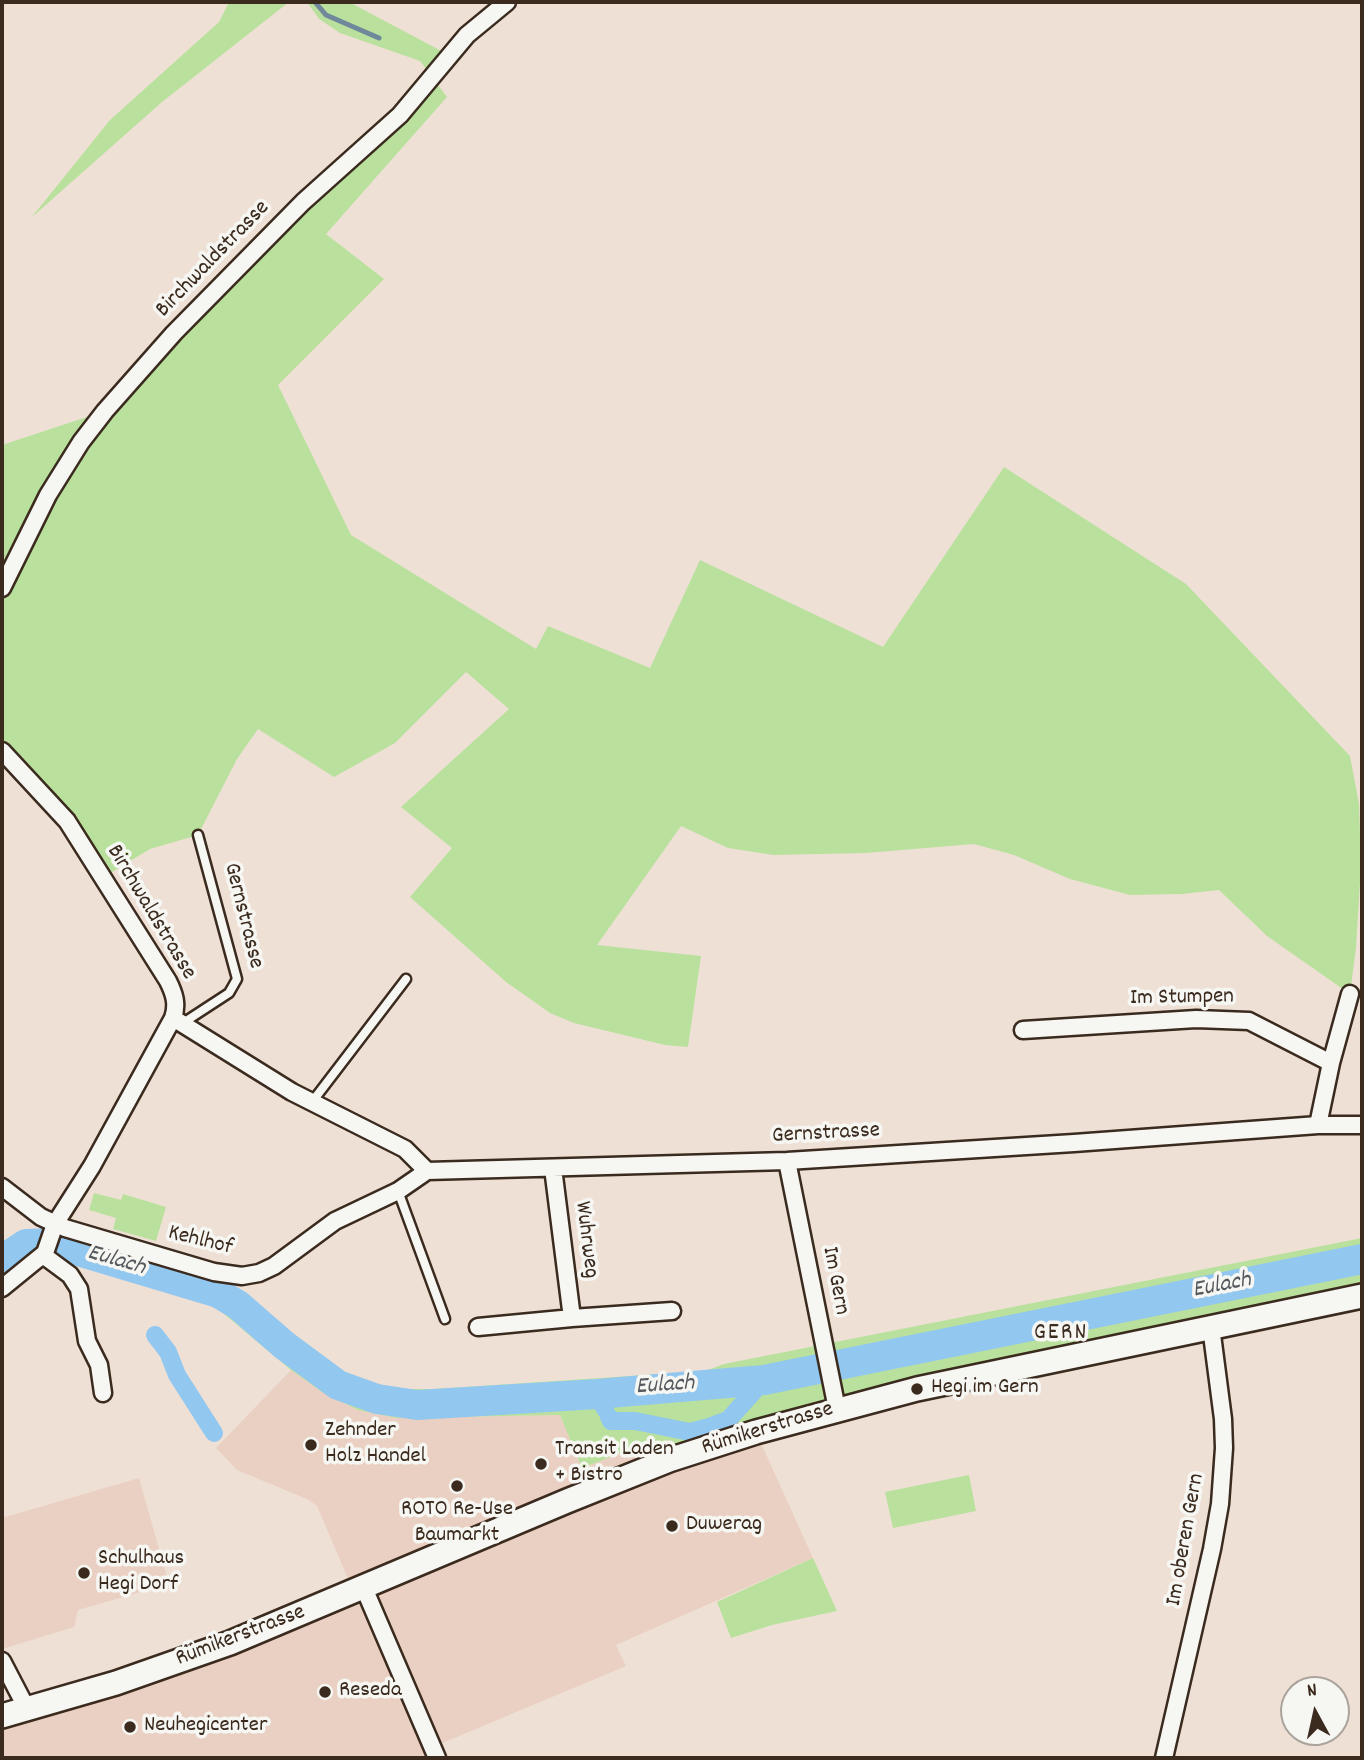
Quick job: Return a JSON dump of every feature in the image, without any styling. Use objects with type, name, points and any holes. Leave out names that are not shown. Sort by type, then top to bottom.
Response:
[{"type":"main road","name":"Rümikerstrasse","points":[[2,1716],[116,1683],[230,1643],[668,1460],[837,1409],[917,1389],[1362,1296]]},
{"type":"street","name":"Birchwaldstrasse","points":[[2,588],[48,495],[81,442],[105,411],[192,314],[303,202],[400,115],[467,35],[507,2]]},
{"type":"street","name":"Birchwaldstrasse","points":[[2,751],[67,821],[168,981],[175,998],[178,1021],[54,1229],[44,1253]]},
{"type":"street","points":[[1318,1125],[1350,994]]},
{"type":"street","name":"Im Stumpen","points":[[1023,1030],[1196,1018],[1249,1021],[1331,1063]]},
{"type":"street","points":[[178,1021],[292,1092],[405,1149],[427,1171]]},
{"type":"street","name":"Gernstrasse","points":[[427,1171],[787,1161],[1318,1125],[1362,1125]]},
{"type":"street","name":"Im Gern","points":[[787,1161],[837,1409]]},
{"type":"street","name":"Wuhrweg","points":[[553,1168],[572,1318]]},
{"type":"street","name":"Kehlhof","points":[[2,1186],[54,1229],[214,1272],[250,1275],[274,1266],[335,1221],[398,1191],[427,1171]]},
{"type":"street","points":[[2,1288],[44,1253],[65,1271],[77,1284],[87,1341],[99,1365],[103,1393]]},
{"type":"street","points":[[478,1326],[672,1311]]},
{"type":"street","name":"Im oberen Gern","points":[[1164,1758],[1210,1560],[1220,1504],[1223,1419],[1211,1327]]},
{"type":"street","points":[[364,1588],[437,1758]]},
{"type":"street","points":[[2,1661],[27,1709]]},
{"type":"lane","name":"Gernstrasse","points":[[178,1021],[229,993],[237,979],[198,835]]},
{"type":"lane","points":[[312,1102],[406,979]]},
{"type":"lane","points":[[398,1191],[445,1319]]},
{"type":"shaded area","points":[[291,1370],[322,1392],[358,1410],[397,1418],[560,1415],[583,1468],[636,1446],[652,1444],[664,1450],[756,1432],[813,1558],[616,1645],[626,1666],[433,1747],[437,1758],[2,1758],[2,1716],[116,1683],[349,1581],[317,1506],[309,1500],[237,1470],[216,1448]]},
{"type":"shaded area","name":"Schulhaus Hegi Dorf","points":[[139,1478],[169,1584],[78,1610],[74,1627],[2,1649],[2,1518]]},
{"type":"green space","points":[[229,2],[289,2],[162,102],[31,218],[110,120],[219,22]]},
{"type":"green space","points":[[307,2],[349,2],[449,55],[431,76],[447,97],[326,234],[384,279],[278,385],[351,535],[536,649],[548,626],[650,668],[700,560],[883,647],[1004,467],[1186,584],[1350,756],[1359,804],[1361,866],[1350,994],[1267,936],[1219,890],[1130,895],[1070,879],[1014,855],[974,844],[866,853],[773,855],[728,848],[681,826],[597,945],[701,956],[688,1047],[665,1045],[574,1023],[550,1013],[506,982],[410,897],[452,848],[401,807],[509,709],[466,672],[395,743],[334,777],[258,729],[237,759],[198,835],[150,849],[102,878],[2,751],[2,445],[105,411],[431,75],[420,61],[340,33],[319,19]]},
{"type":"green space","points":[[94,1193],[121,1200],[123,1194],[166,1207],[156,1241],[113,1229],[116,1218],[89,1210]]},
{"type":"green space","points":[[52,1234],[234,1292],[290,1337],[334,1367],[367,1382],[401,1389],[705,1371],[724,1364],[1362,1238],[1362,1296],[664,1450],[652,1444],[636,1447],[582,1468],[560,1415],[397,1418],[358,1410],[322,1392],[291,1370],[223,1313],[226,1306],[46,1250],[23,1254],[2,1271],[2,1255],[8,1250],[25,1240]]},
{"type":"green space","points":[[969,1475],[976,1511],[893,1528],[885,1492]]},
{"type":"green space","points":[[813,1558],[837,1611],[772,1625],[731,1638],[717,1602]]},
{"type":"waterway","points":[[315,2],[326,15],[379,38]]},
{"type":"waterway","name":"Eulach","points":[[2,1260],[26,1244],[51,1243],[218,1293],[238,1305],[284,1345],[338,1385],[377,1399],[417,1405],[764,1380],[1362,1259]]},
{"type":"waterway","name":"Eulach","points":[[87,1253],[93,1261]]},
{"type":"waterway","points":[[155,1335],[168,1352],[177,1375],[214,1433]]},
{"type":"waterway","points":[[609,1417],[611,1421],[635,1421],[690,1432],[728,1420],[764,1380]]},
{"type":"waterway","points":[[597,1394],[605,1409]]},
{"type":"place","name":"Hegi im Gern","points":[[917,1389]]},
{"type":"place","name":"Zehnder Holz Handel","points":[[311,1445]]},
{"type":"place","name":"Transit Laden + Bistro","points":[[541,1464]]},
{"type":"place","name":"ROTO Re-Use Baumarkt","points":[[457,1486]]},
{"type":"place","name":"Duwerag","points":[[672,1526]]},
{"type":"place","name":"Schulhaus Hegi Dorf","points":[[84,1573]]},
{"type":"place","name":"Reseda","points":[[325,1692]]},
{"type":"place","name":"Neuhegicenter","points":[[130,1727]]},
{"type":"district","name":"GERN","points":[[1061,1335]]}]
